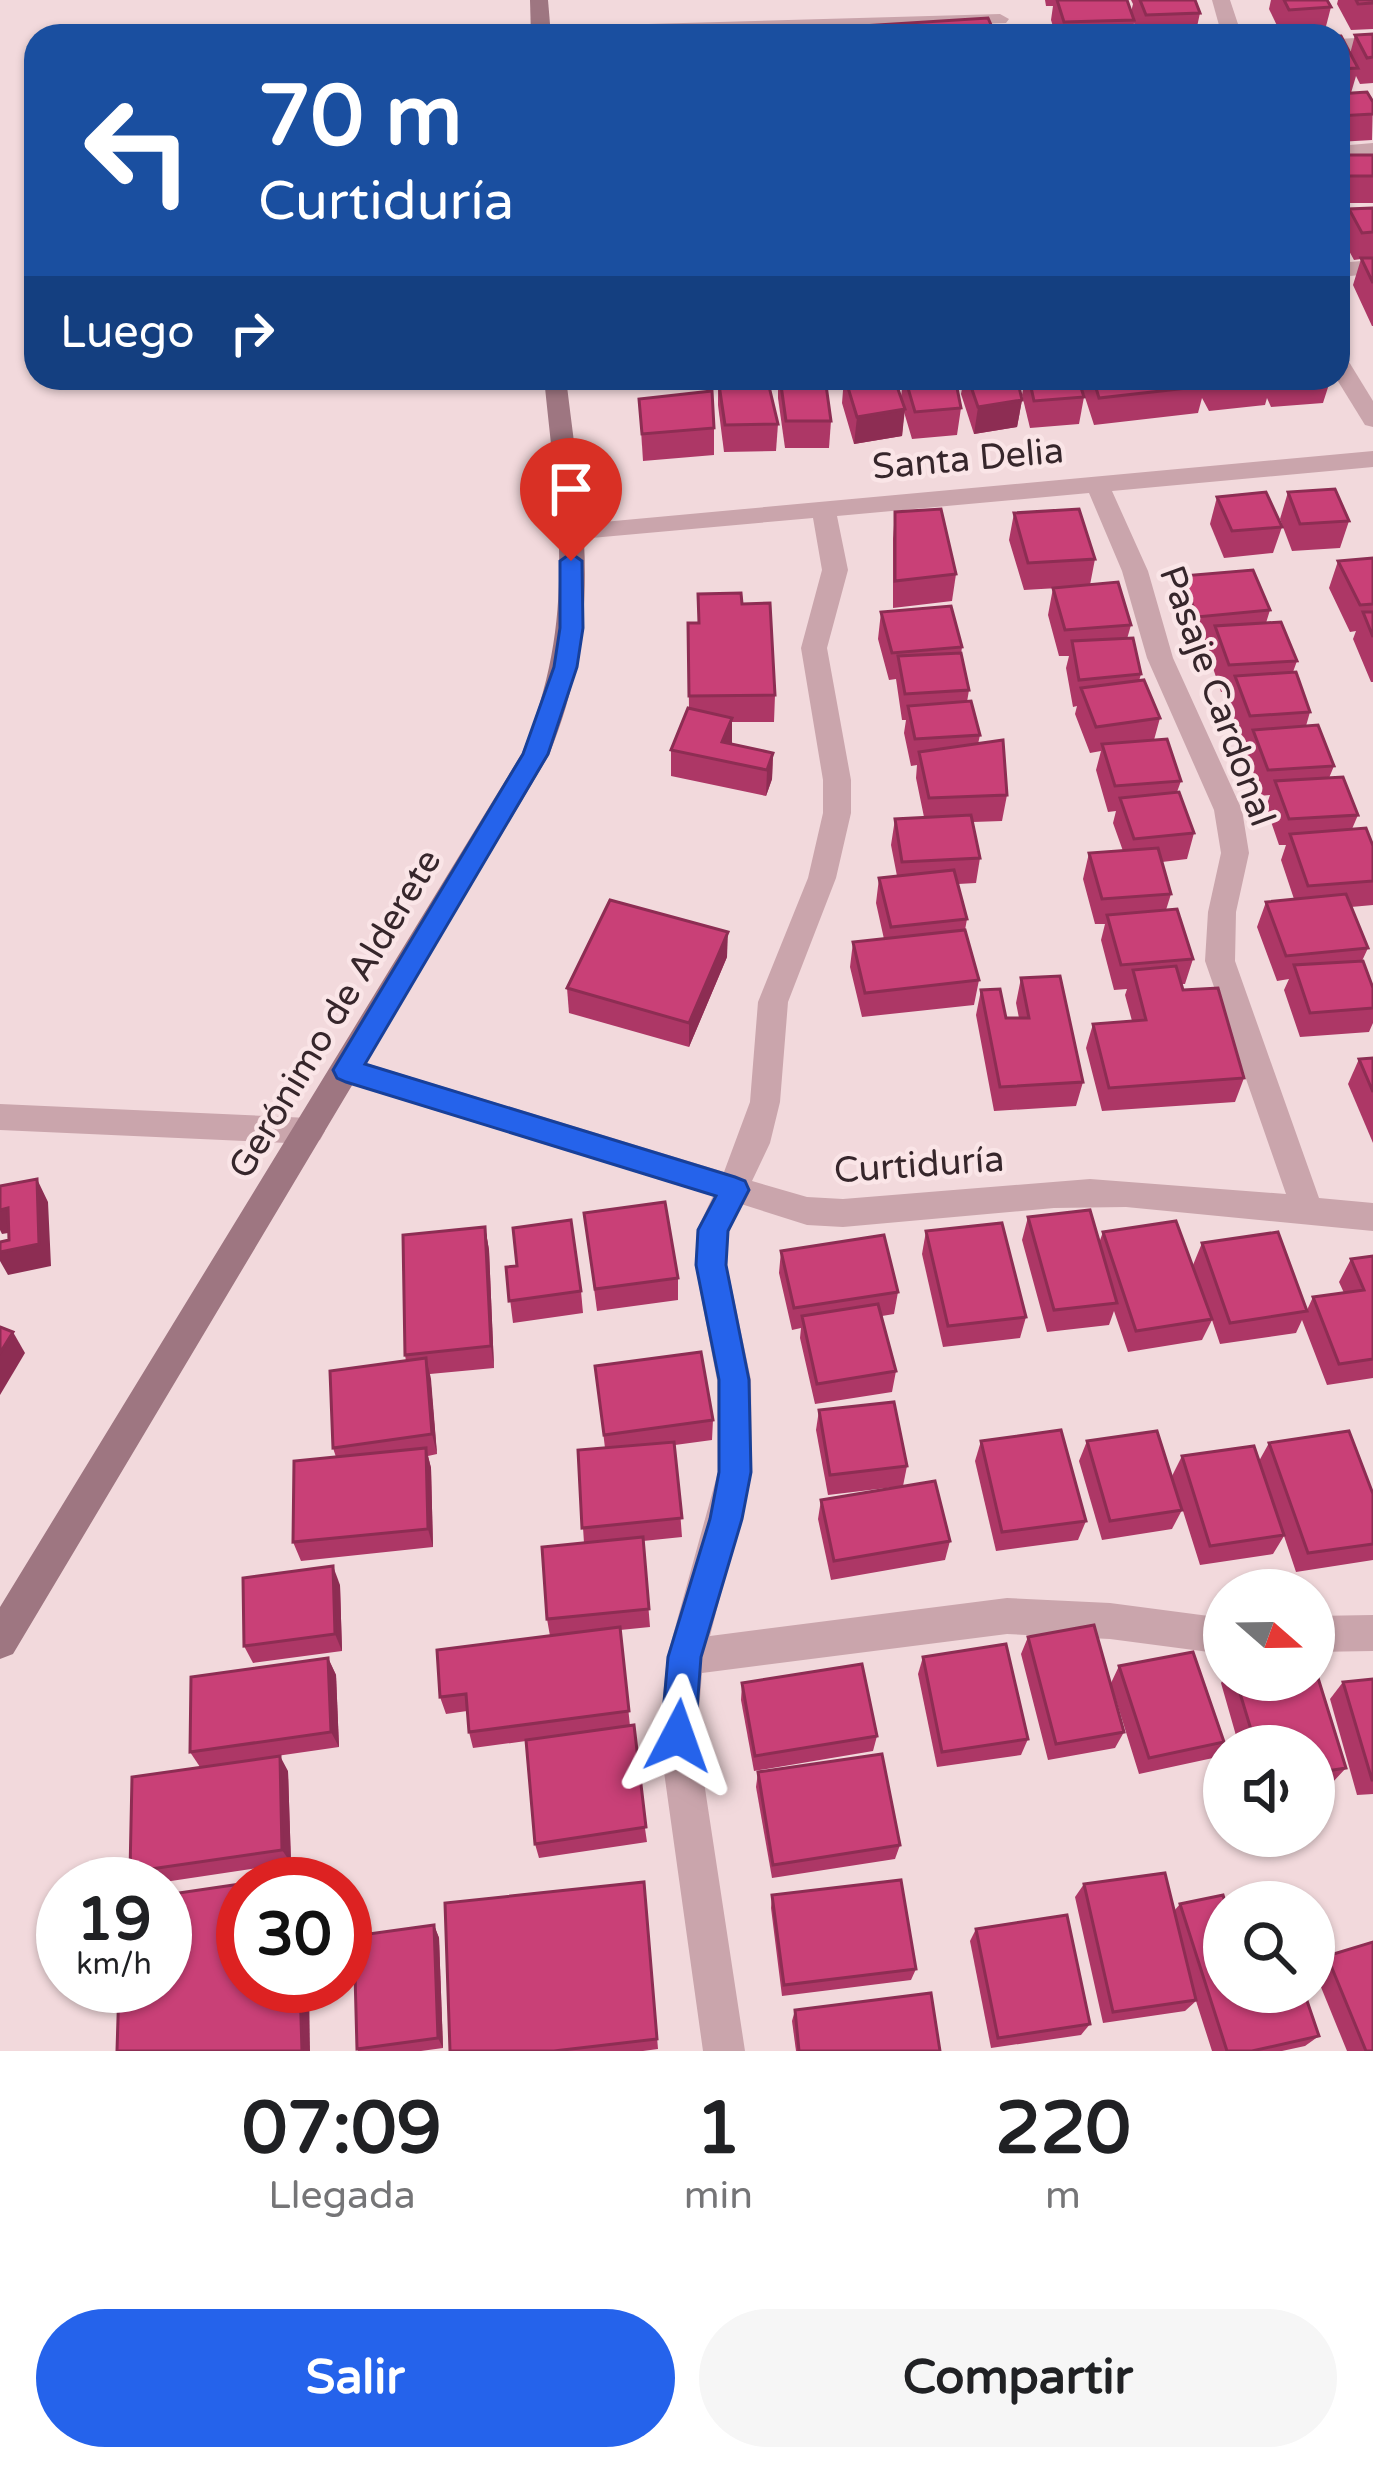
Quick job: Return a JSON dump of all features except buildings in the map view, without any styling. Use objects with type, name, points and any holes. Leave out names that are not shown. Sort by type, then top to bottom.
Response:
[{"type":"street","points":[[1350,382],[1373,420]]},
{"type":"street","name":"Gerónimo de Alderete","points":[[0,1641],[535,754],[555,706],[572,628],[557,390]]},
{"type":"street","name":"Santa Delia","points":[[569,532],[1373,459]]},
{"type":"street","name":"Pasaje Cardonal","points":[[1097,483],[1135,571],[1160,658],[1228,810],[1235,853],[1222,912],[1220,961],[1308,1212]]},
{"type":"street","points":[[724,2051],[678,1736],[685,1657],[735,1472],[734,1380],[711,1265],[713,1230],[735,1190],[765,1102],[773,1002],[822,878],[836,813],[837,780],[814,648],[835,570],[824,508]]},
{"type":"street","name":"Curtiduría","points":[[346,1070],[807,1211],[835,1214],[1092,1192],[1373,1217]]},
{"type":"street","points":[[0,1117],[309,1131]]},
{"type":"street","points":[[685,1657],[1007,1616],[1110,1621],[1203,1633]]},
{"type":"street","points":[[1335,1634],[1373,1634]]},
{"type":"lane","points":[[847,24],[1000,19]]},
{"type":"route","points":[[571,561],[572,628],[566,667],[535,754],[346,1070],[735,1190],[713,1230],[711,1265],[734,1380],[735,1472],[685,1657],[678,1736]]}]
